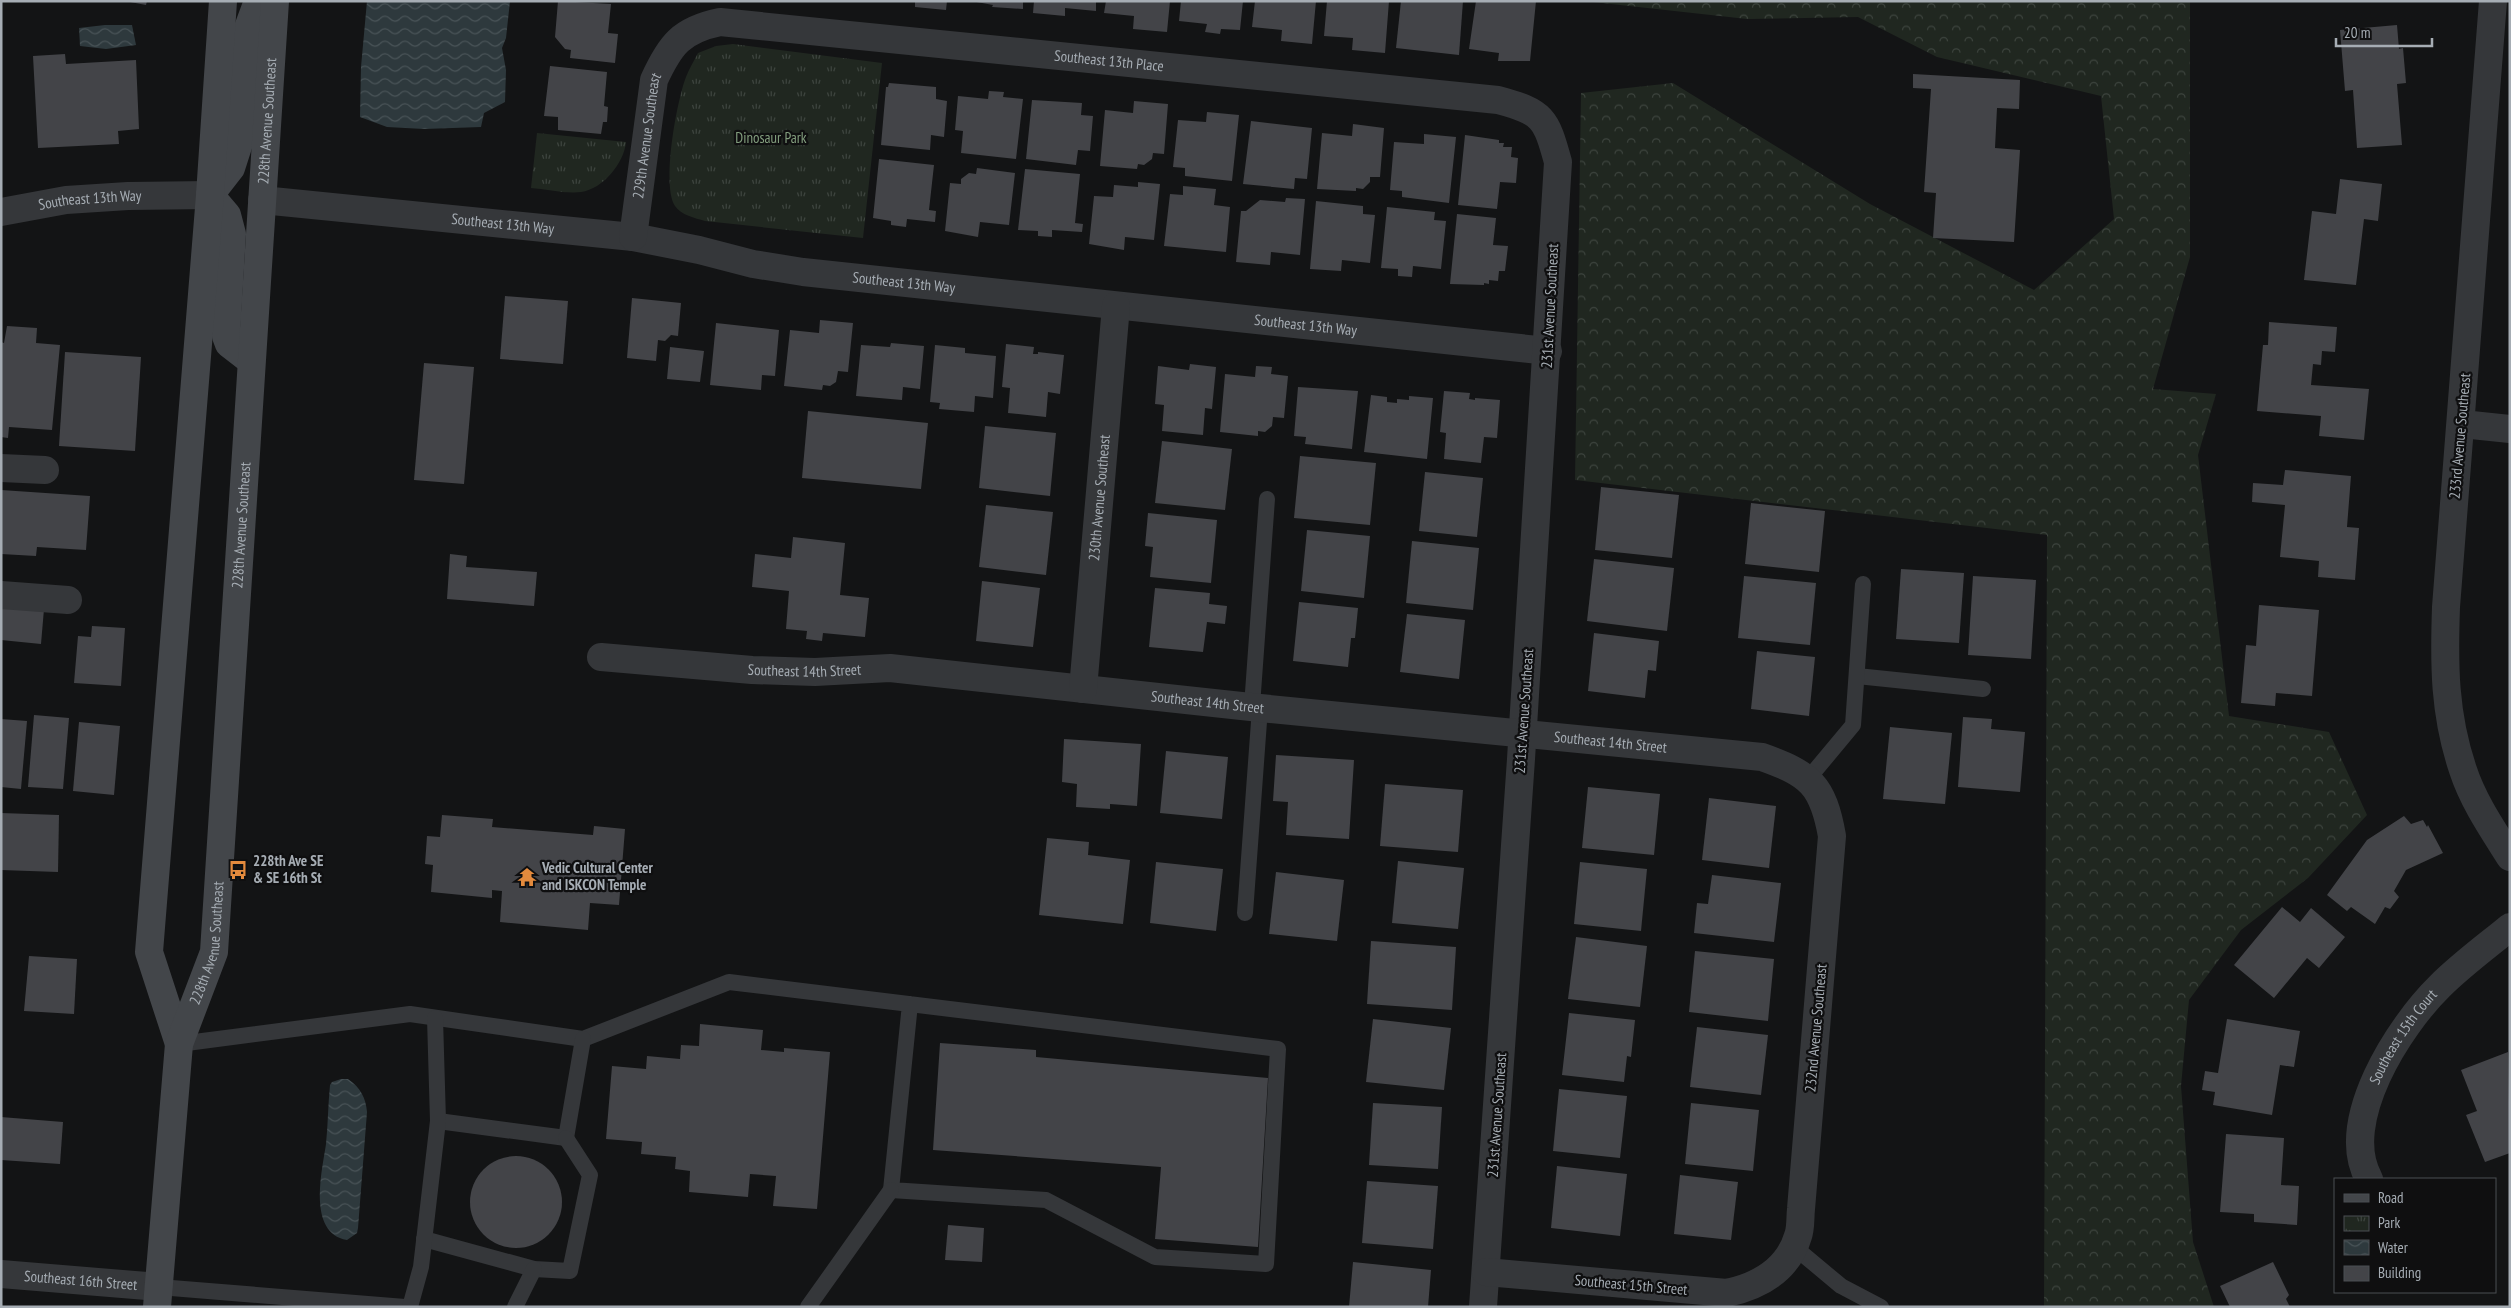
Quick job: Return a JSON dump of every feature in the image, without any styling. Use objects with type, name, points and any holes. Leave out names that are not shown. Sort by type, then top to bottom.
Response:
[{"type":"main road","name":"228th Avenue Southeast","points":[[179,1044],[149,952],[210,195],[223,1]]},
{"type":"main road","points":[[251,360],[229,344],[226,336],[232,234],[227,215],[210,195],[231,168],[240,140],[248,28],[258,1]]},
{"type":"main road","name":"228th Avenue Southeast","points":[[158,1297],[179,1044],[214,952],[275,1]]},
{"type":"street","name":"233rd Avenue Southeast","points":[[2493,1],[2462,424],[2446,607],[2444,677],[2450,722],[2463,771],[2486,819],[2510,858]]},
{"type":"street","name":"Southeast 13th Place","points":[[677,40],[698,27],[720,22],[1498,100],[1521,106],[1541,117]]},
{"type":"street","name":"229th Avenue Southeast","points":[[633,237],[654,80],[665,57],[677,40]]},
{"type":"street","name":"231st Avenue Southeast","points":[[1484,1307],[1548,352],[1558,162],[1551,135],[1541,117]]},
{"type":"street","name":"Southeast 13th Way","points":[[1,212],[66,200],[119,196],[210,195]]},
{"type":"street","name":"Southeast 13th Way","points":[[262,200],[633,237],[699,250],[752,264],[803,272],[1548,352]]},
{"type":"street","name":"230th Avenue Southeast","points":[[1083,689],[1116,306]]},
{"type":"street","points":[[2462,424],[2510,429]]},
{"type":"street","points":[[1,468],[45,470]]},
{"type":"street","points":[[1,595],[68,600]]},
{"type":"street","name":"Southeast 14th Street","points":[[601,657],[761,670],[814,672],[890,668],[1762,758],[1784,765],[1808,779]]},
{"type":"street","name":"232nd Avenue Southeast","points":[[1772,1276],[1788,1257],[1798,1236],[1832,836],[1828,812],[1821,794],[1808,779]]},
{"type":"street","name":"Southeast 15th Court","points":[[2369,1178],[2360,1146],[2363,1115],[2377,1073],[2398,1036],[2439,986],[2510,927]]},
{"type":"street","name":"Southeast 15th Street","points":[[1486,1272],[1727,1293],[1750,1288],[1772,1276]]},
{"type":"street","name":"Southeast 16th Street","points":[[1,1274],[158,1297]]},
{"type":"lane","points":[[1245,913],[1267,499]]},
{"type":"lane","points":[[1808,779],[1854,725],[1863,584]]},
{"type":"lane","points":[[1857,676],[1983,689]]},
{"type":"lane","points":[[179,1044],[410,1014],[583,1039],[729,982],[1278,1049],[1266,1264],[1155,1257],[1046,1200],[892,1190]]},
{"type":"lane","points":[[808,1307],[892,1190],[910,1004]]},
{"type":"lane","points":[[410,1307],[421,1267],[438,1121],[435,1018]]},
{"type":"lane","points":[[424,1239],[534,1269],[570,1271],[590,1175],[566,1138],[583,1039]]},
{"type":"lane","points":[[438,1121],[566,1138]]},
{"type":"lane","points":[[1794,1246],[1841,1286],[1881,1307]]},
{"type":"lane","points":[[515,1307],[534,1269]]},
{"type":"lane","points":[[158,1297],[405,1307]]},
{"type":"green space","points":[[1584,1],[2190,1],[2190,257],[2153,389],[2216,394],[2198,455],[2229,716],[2329,732],[2367,815],[2308,878],[2241,930],[2189,1000],[2181,1086],[2193,1242],[2214,1307],[2044,1307],[2047,535],[1575,480],[1581,93],[1673,83],[1870,204],[2034,290],[2114,219],[2101,96],[1937,57],[1858,17],[1747,19]]},
{"type":"green space","name":"Dinosaur Park","points":[[733,44],[882,63],[863,238],[705,221],[684,214],[675,206],[671,195],[670,162],[682,88],[698,53],[716,46]]},
{"type":"green space","points":[[537,133],[626,142],[617,166],[597,186],[581,192],[563,192],[531,188]]},
{"type":"water","points":[[367,1],[510,1],[506,38],[502,48],[506,70],[505,102],[484,113],[481,127],[424,129],[387,127],[360,117],[361,67]]},
{"type":"water","points":[[105,25],[132,25],[136,45],[106,49],[80,46],[79,28]]},
{"type":"water","points":[[348,1079],[359,1089],[364,1098],[367,1112],[358,1228],[357,1233],[347,1240],[334,1235],[326,1226],[320,1200],[320,1184],[327,1137],[330,1085],[332,1082]]},
{"type":"building","points":[[125,1],[147,1],[146,5]]},
{"type":"building","points":[[558,1],[611,4],[608,33],[618,34],[615,63],[570,58],[571,50],[565,49],[555,37]]},
{"type":"building","points":[[915,1],[947,1],[946,10],[915,7]]},
{"type":"building","points":[[971,1],[1023,1],[1023,9],[992,7],[993,5]]},
{"type":"building","points":[[1034,1],[1096,1],[1096,11],[1065,8],[1065,16],[1033,13]]},
{"type":"building","points":[[1106,1],[1170,1],[1167,32],[1133,29],[1134,16],[1104,13]]},
{"type":"building","points":[[1181,1],[1243,1],[1240,30],[1221,29],[1220,34],[1205,32],[1207,24],[1179,21]]},
{"type":"building","points":[[1255,1],[1316,1],[1312,44],[1281,41],[1282,30],[1252,27]]},
{"type":"building","points":[[1327,1],[1389,1],[1385,53],[1352,50],[1353,38],[1324,36]]},
{"type":"building","points":[[1401,1],[1463,1],[1459,55],[1396,48]]},
{"type":"building","points":[[1476,1],[1536,1],[1530,61],[1498,61],[1499,53],[1469,49]]},
{"type":"building","points":[[2397,25],[2399,49],[2403,48],[2406,83],[2397,84],[2402,145],[2357,148],[2353,90],[2345,91],[2340,30]]},
{"type":"building","points":[[65,54],[66,64],[136,60],[139,129],[118,131],[119,144],[38,148],[33,56]]},
{"type":"building","points":[[550,66],[607,72],[604,106],[608,107],[607,122],[603,122],[601,134],[558,130],[558,117],[544,116]]},
{"type":"building","points":[[1913,74],[2020,80],[2019,109],[1997,108],[1995,148],[2020,150],[2014,242],[1933,238],[1936,193],[1924,192],[1931,89],[1913,88]]},
{"type":"building","points":[[889,83],[936,87],[936,99],[947,101],[944,137],[931,135],[930,150],[881,145],[886,87],[888,87]]},
{"type":"building","points":[[989,91],[1004,92],[1003,97],[1023,99],[1016,159],[961,153],[963,131],[955,130],[958,96],[988,99]]},
{"type":"building","points":[[1032,100],[1082,103],[1081,115],[1093,116],[1090,151],[1078,150],[1076,165],[1026,159]]},
{"type":"building","points":[[1134,101],[1168,104],[1164,154],[1153,153],[1152,159],[1144,165],[1138,164],[1137,169],[1100,166],[1105,110],[1133,113]]},
{"type":"building","points":[[1207,112],[1239,115],[1232,181],[1185,176],[1185,168],[1173,167],[1178,120],[1206,122]]},
{"type":"building","points":[[1251,121],[1312,128],[1307,179],[1295,178],[1294,189],[1243,184]]},
{"type":"building","points":[[1353,124],[1384,128],[1380,177],[1370,177],[1370,182],[1363,189],[1356,188],[1356,191],[1317,189],[1322,133],[1352,136]]},
{"type":"building","points":[[1424,134],[1456,137],[1449,203],[1402,197],[1402,191],[1390,190],[1394,142],[1424,144]]},
{"type":"building","points":[[1465,135],[1499,140],[1499,143],[1504,143],[1503,147],[1512,147],[1511,157],[1518,158],[1516,183],[1500,182],[1497,209],[1458,205]]},
{"type":"building","points":[[879,159],[934,165],[929,210],[936,211],[935,222],[907,219],[906,227],[891,225],[891,221],[873,218]]},
{"type":"building","points":[[977,168],[1015,173],[1009,225],[980,222],[978,237],[945,231],[950,183],[961,184],[961,179],[969,173],[976,174]]},
{"type":"building","points":[[1025,169],[1080,174],[1075,223],[1083,224],[1082,232],[1052,230],[1052,237],[1038,236],[1038,231],[1018,230]]},
{"type":"building","points":[[2340,179],[2382,184],[2378,221],[2364,219],[2356,285],[2304,280],[2312,211],[2336,214]]},
{"type":"building","points":[[1138,182],[1160,184],[1154,240],[1125,237],[1124,250],[1089,244],[1094,196],[1113,197],[1114,185],[1138,187]]},
{"type":"building","points":[[1183,186],[1216,189],[1214,205],[1230,207],[1226,252],[1164,246],[1170,194],[1183,195]]},
{"type":"building","points":[[1286,198],[1305,199],[1300,255],[1271,252],[1270,265],[1236,262],[1241,211],[1246,211],[1260,200],[1285,202]]},
{"type":"building","points":[[1316,201],[1363,206],[1363,214],[1375,215],[1370,263],[1342,260],[1341,271],[1310,269]]},
{"type":"building","points":[[1387,207],[1435,212],[1434,220],[1446,221],[1441,269],[1413,266],[1412,277],[1398,276],[1398,269],[1381,268]]},
{"type":"building","points":[[1457,214],[1496,218],[1493,245],[1508,246],[1505,271],[1499,271],[1498,281],[1489,280],[1489,284],[1484,283],[1484,285],[1450,284]]},
{"type":"building","points":[[505,296],[568,301],[563,364],[500,359]]},
{"type":"building","points":[[632,298],[681,303],[678,336],[671,335],[665,341],[658,340],[656,361],[627,358]]},
{"type":"building","points":[[820,320],[853,323],[848,372],[838,371],[836,382],[830,386],[823,385],[822,390],[784,386],[790,330],[819,333]]},
{"type":"building","points":[[2269,322],[2337,327],[2335,352],[2322,351],[2321,365],[2313,364],[2311,385],[2369,389],[2364,440],[2319,436],[2321,416],[2257,411],[2263,345],[2268,345]]},
{"type":"building","points":[[716,323],[779,330],[775,376],[762,375],[761,390],[710,385]]},
{"type":"building","points":[[7,326],[37,328],[36,343],[60,345],[52,430],[9,427],[8,438],[1,437],[1,342],[4,343]]},
{"type":"building","points":[[891,343],[924,346],[920,389],[903,387],[902,400],[856,396],[861,345],[890,347]]},
{"type":"building","points":[[1006,344],[1034,347],[1033,354],[1038,354],[1038,352],[1064,355],[1060,394],[1048,392],[1046,417],[1008,413],[1010,388],[1002,387]]},
{"type":"building","points":[[935,345],[965,348],[965,353],[996,356],[993,398],[975,396],[974,412],[939,409],[940,403],[930,402]]},
{"type":"building","points":[[670,347],[704,351],[700,382],[667,379]]},
{"type":"building","points":[[65,352],[141,357],[135,451],[59,446]]},
{"type":"building","points":[[424,363],[474,367],[464,484],[414,480]]},
{"type":"building","points":[[1190,364],[1216,367],[1212,409],[1205,408],[1203,435],[1162,431],[1164,405],[1155,404],[1158,366],[1189,370]]},
{"type":"building","points":[[1256,366],[1272,367],[1271,374],[1288,376],[1284,418],[1273,417],[1272,426],[1265,432],[1258,431],[1258,436],[1220,432],[1225,374],[1255,377]]},
{"type":"building","points":[[1298,387],[1358,391],[1352,449],[1305,444],[1306,437],[1294,436]]},
{"type":"building","points":[[1444,391],[1470,393],[1469,399],[1475,400],[1475,398],[1500,400],[1497,438],[1484,437],[1481,463],[1444,459],[1446,433],[1440,432]]},
{"type":"building","points":[[1371,395],[1387,397],[1387,402],[1397,403],[1397,399],[1409,400],[1409,396],[1433,398],[1427,459],[1364,452]]},
{"type":"building","points":[[808,411],[928,423],[921,489],[802,478]]},
{"type":"building","points":[[985,426],[1056,433],[1050,496],[979,488]]},
{"type":"building","points":[[1162,441],[1232,449],[1225,510],[1155,503]]},
{"type":"building","points":[[1300,456],[1376,463],[1370,525],[1294,518]]},
{"type":"building","points":[[2285,470],[2351,476],[2347,527],[2359,528],[2355,580],[2318,577],[2319,561],[2280,557],[2285,505],[2252,502],[2253,483],[2283,485]]},
{"type":"building","points":[[1425,472],[1483,478],[1477,537],[1419,531]]},
{"type":"building","points":[[1601,487],[1679,495],[1672,558],[1595,550]]},
{"type":"building","points":[[1,490],[90,496],[86,550],[37,547],[36,556],[1,554]]},
{"type":"building","points":[[1751,503],[1825,511],[1819,572],[1745,564]]},
{"type":"building","points":[[986,505],[1053,512],[1046,575],[979,567]]},
{"type":"building","points":[[1148,513],[1217,520],[1211,583],[1150,577],[1153,547],[1145,546]]},
{"type":"building","points":[[1307,530],[1370,536],[1364,598],[1301,591]]},
{"type":"building","points":[[793,537],[845,543],[840,595],[869,598],[865,637],[823,633],[822,641],[806,639],[807,631],[786,629],[789,591],[752,587],[755,554],[791,558]]},
{"type":"building","points":[[1412,541],[1479,548],[1473,610],[1406,603]]},
{"type":"building","points":[[450,554],[467,556],[466,567],[537,572],[534,606],[447,599]]},
{"type":"building","points":[[1594,559],[1674,568],[1667,631],[1587,621]]},
{"type":"building","points":[[1901,569],[1964,573],[1959,643],[1896,639]]},
{"type":"building","points":[[1744,576],[1816,583],[1810,645],[1738,638]]},
{"type":"building","points":[[1973,576],[2036,580],[2031,659],[1968,655]]},
{"type":"building","points":[[982,581],[1040,588],[1033,647],[976,641]]},
{"type":"building","points":[[1155,588],[1210,593],[1209,604],[1227,606],[1225,624],[1207,622],[1203,652],[1149,647]]},
{"type":"building","points":[[1299,602],[1358,608],[1355,638],[1351,638],[1348,667],[1293,661]]},
{"type":"building","points":[[1,605],[44,609],[41,644],[1,640]]},
{"type":"building","points":[[2259,605],[2319,610],[2312,696],[2276,693],[2275,706],[2241,703],[2246,645],[2256,646]]},
{"type":"building","points":[[1407,614],[1465,620],[1459,679],[1400,672]]},
{"type":"building","points":[[92,626],[125,628],[121,686],[74,683],[78,636],[91,637]]},
{"type":"building","points":[[1594,633],[1659,641],[1656,671],[1648,670],[1645,698],[1588,691]]},
{"type":"building","points":[[1757,651],[1815,657],[1809,716],[1751,709]]},
{"type":"building","points":[[34,715],[69,718],[63,789],[28,787]]},
{"type":"building","points":[[1963,717],[1992,719],[1991,729],[2025,732],[2020,792],[1958,787]]},
{"type":"building","points":[[1,719],[27,721],[21,789],[1,787]]},
{"type":"building","points":[[79,722],[120,726],[114,795],[73,791]]},
{"type":"building","points":[[1890,727],[1952,733],[1945,804],[1883,799]]},
{"type":"building","points":[[1064,739],[1141,744],[1137,806],[1110,804],[1110,809],[1076,807],[1077,784],[1062,782]]},
{"type":"building","points":[[1166,751],[1228,757],[1222,819],[1160,813]]},
{"type":"building","points":[[1276,755],[1354,760],[1349,839],[1286,835],[1288,802],[1273,801]]},
{"type":"building","points":[[1385,784],[1463,790],[1458,852],[1380,846]]},
{"type":"building","points":[[1588,787],[1660,794],[1654,855],[1582,848]]},
{"type":"building","points":[[1709,798],[1776,806],[1769,868],[1702,860]]},
{"type":"building","points":[[1,813],[59,815],[58,872],[1,870]]},
{"type":"building","name":"Vedic Cultural Center and ISKCON Temple","points":[[442,815],[493,819],[492,827],[593,835],[594,826],[625,829],[619,905],[590,903],[588,930],[500,922],[502,891],[492,890],[492,898],[431,892],[433,865],[425,864],[427,836],[440,837]]},
{"type":"building","points":[[2404,816],[2411,824],[2423,820],[2427,827],[2428,825],[2443,853],[2406,870],[2394,891],[2399,897],[2390,909],[2385,907],[2375,924],[2351,907],[2347,911],[2327,895],[2367,840]]},
{"type":"building","points":[[1047,838],[1089,842],[1088,855],[1130,860],[1123,924],[1039,915]]},
{"type":"building","points":[[1398,861],[1464,868],[1458,929],[1392,923]]},
{"type":"building","points":[[1156,862],[1223,869],[1216,931],[1150,923]]},
{"type":"building","points":[[1580,862],[1647,869],[1641,931],[1574,924]]},
{"type":"building","points":[[1276,872],[1344,880],[1337,941],[1269,934]]},
{"type":"building","points":[[1712,875],[1781,883],[1774,942],[1694,933],[1697,903],[1708,904]]},
{"type":"building","points":[[2282,907],[2300,922],[2311,908],[2345,937],[2319,968],[2307,958],[2274,998],[2234,965]]},
{"type":"building","points":[[1576,937],[1647,946],[1640,1007],[1568,999]]},
{"type":"building","points":[[1371,941],[1456,947],[1452,1010],[1367,1004]]},
{"type":"building","points":[[1695,951],[1774,959],[1768,1021],[1689,1012]]},
{"type":"building","points":[[29,956],[77,959],[74,1014],[24,1011]]},
{"type":"building","points":[[1569,1013],[1635,1020],[1631,1057],[1627,1056],[1624,1082],[1562,1075]]},
{"type":"building","points":[[1373,1019],[1451,1028],[1444,1090],[1366,1082]]},
{"type":"building","points":[[2227,1019],[2300,1031],[2294,1067],[2280,1065],[2272,1115],[2213,1105],[2215,1092],[2202,1090],[2205,1071],[2218,1073]]},
{"type":"building","points":[[700,1024],[763,1030],[761,1050],[784,1052],[784,1048],[830,1052],[817,1209],[773,1206],[776,1176],[750,1174],[748,1197],[689,1192],[690,1171],[675,1169],[676,1157],[641,1154],[642,1142],[606,1139],[612,1066],[646,1069],[647,1056],[680,1059],[681,1045],[699,1046]]},
{"type":"building","points":[[1697,1027],[1768,1035],[1761,1095],[1690,1087]]},
{"type":"building","points":[[940,1043],[1036,1050],[1036,1057],[1268,1078],[1258,1247],[1155,1239],[1161,1167],[933,1150]]},
{"type":"building","points":[[2508,1052],[2510,1153],[2485,1162],[2466,1115],[2477,1111],[2461,1070]]},
{"type":"building","points":[[1559,1089],[1627,1096],[1620,1158],[1553,1151]]},
{"type":"building","points":[[1373,1103],[1442,1107],[1438,1169],[1369,1165]]},
{"type":"building","points":[[1691,1103],[1759,1110],[1753,1171],[1685,1164]]},
{"type":"building","points":[[1,1117],[63,1122],[60,1164],[1,1160]]},
{"type":"building","points":[[2226,1134],[2284,1138],[2281,1185],[2299,1186],[2297,1225],[2254,1222],[2254,1214],[2220,1212]]},
{"type":"building","points":[[516,1156],[534,1159],[549,1169],[559,1184],[562,1202],[559,1220],[549,1235],[534,1245],[516,1248],[498,1245],[483,1235],[473,1220],[470,1202],[473,1184],[483,1169],[498,1159]]},
{"type":"building","points":[[1557,1166],[1627,1174],[1620,1236],[1551,1228]]},
{"type":"building","points":[[1680,1175],[1738,1182],[1731,1240],[1674,1234]]},
{"type":"building","points":[[1367,1181],[1438,1186],[1433,1249],[1362,1243]]},
{"type":"building","points":[[948,1225],[984,1228],[982,1262],[945,1260]]},
{"type":"building","points":[[1353,1262],[1431,1270],[1428,1307],[1349,1307]]},
{"type":"building","points":[[2273,1262],[2289,1295],[2286,1299],[2290,1307],[2230,1307],[2220,1286]]},
{"type":"place","name":"228th Ave SE & SE 16th St","points":[[238,870]]},
{"type":"place","name":"Vedic Cultural Center and ISKCON Temple","points":[[527,877]]}]
